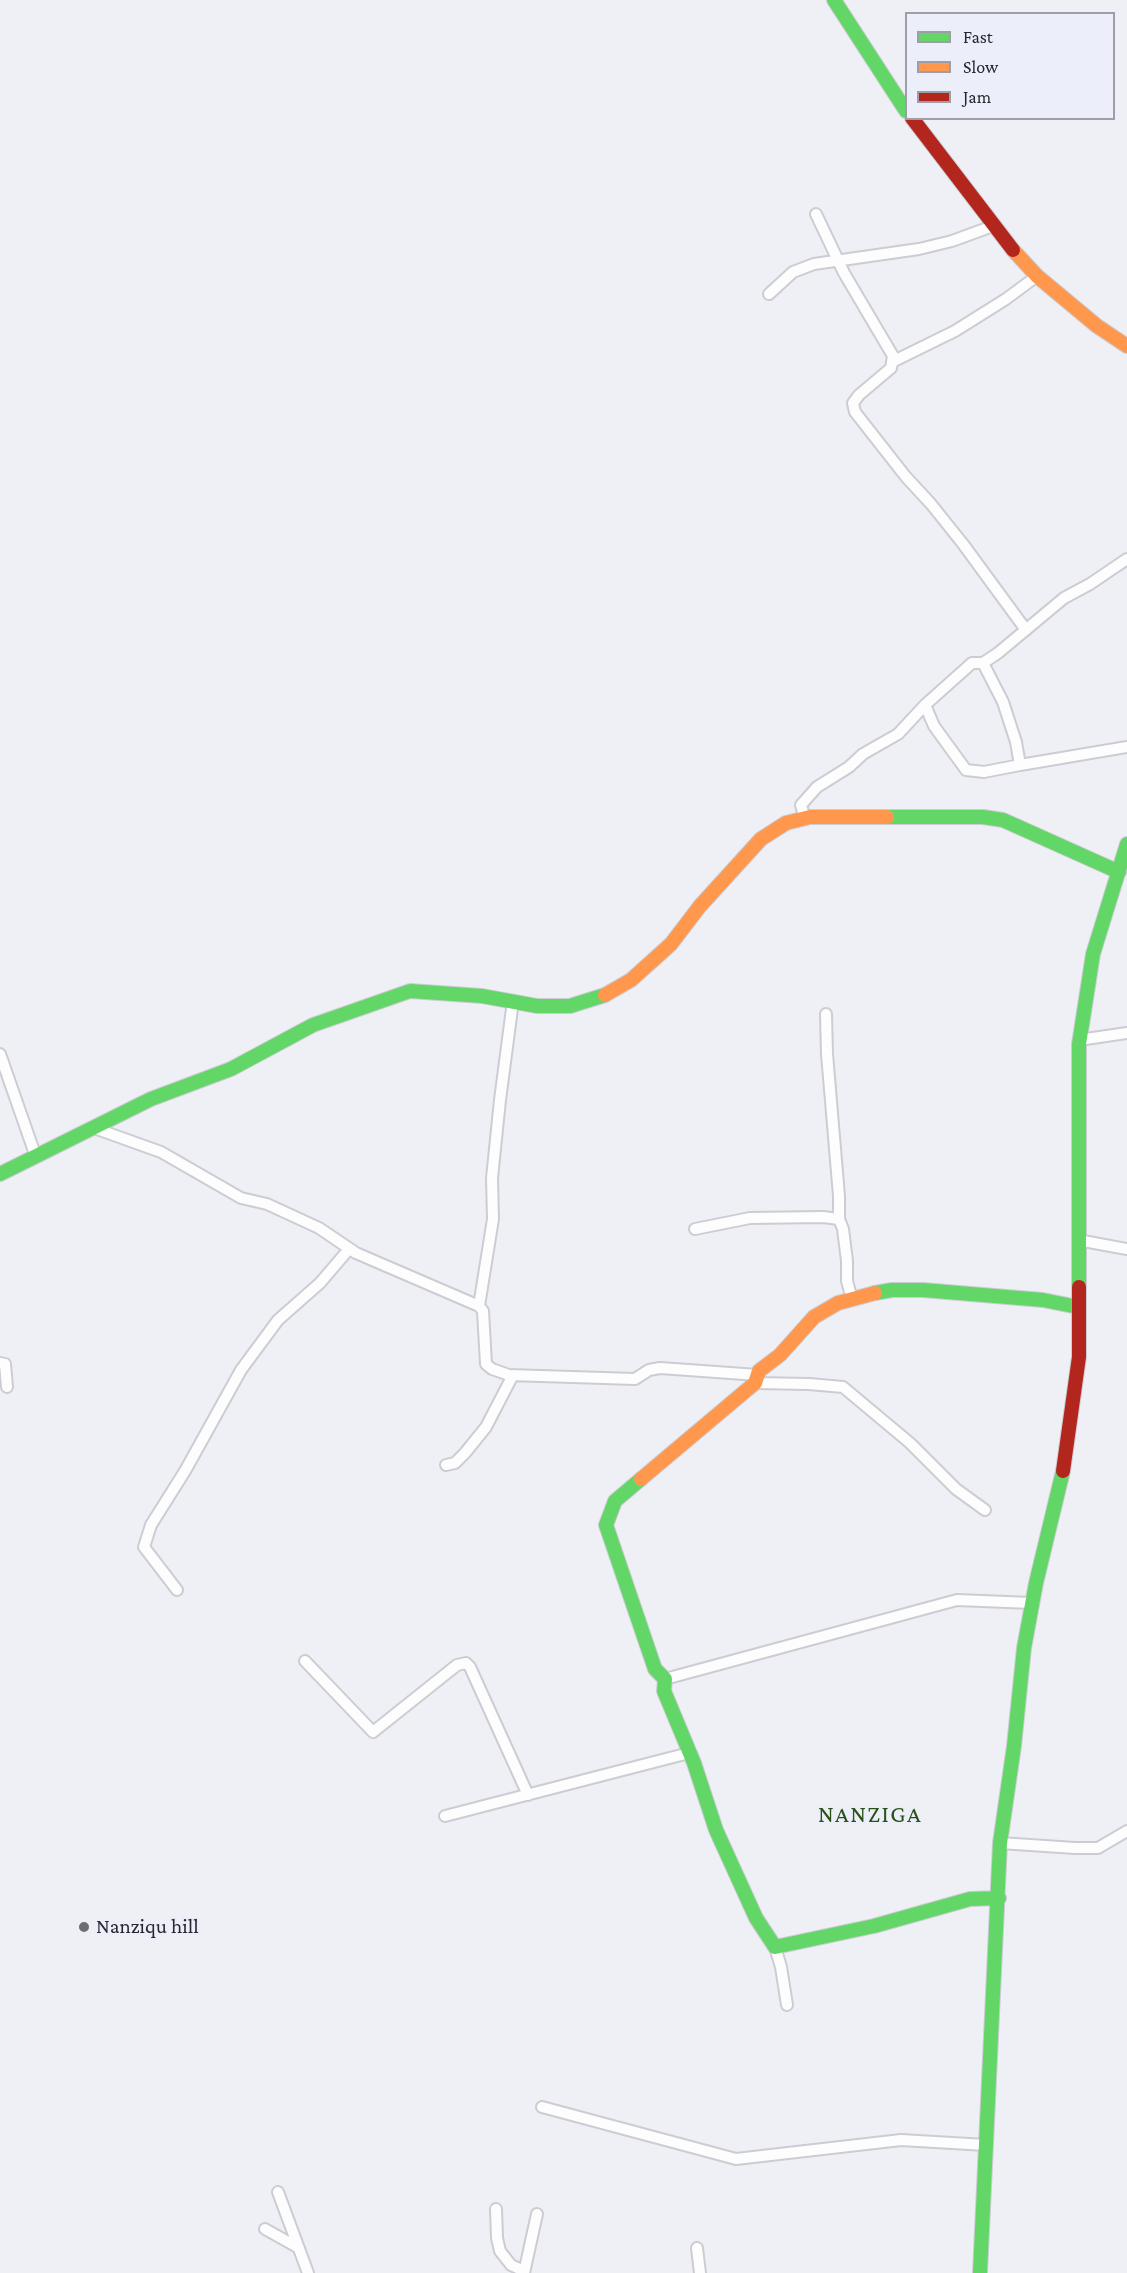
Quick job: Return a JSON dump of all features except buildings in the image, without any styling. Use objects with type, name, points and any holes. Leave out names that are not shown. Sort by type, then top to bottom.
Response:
[{"type":"street","points":[[834,0],[905,109]]},
{"type":"street","points":[[914,120],[1006,243],[1037,276],[1097,326],[1127,346]]},
{"type":"street","points":[[816,214],[856,294],[893,356],[891,368],[859,395],[853,403],[855,412],[963,544],[1026,630]]},
{"type":"street","points":[[769,294],[793,272],[814,264],[919,249],[993,226]]},
{"type":"street","points":[[892,362],[955,331],[1006,299],[1037,276]]},
{"type":"street","points":[[805,819],[801,805],[817,787],[849,767],[863,754],[898,734],[925,705],[972,663],[983,663],[998,653],[1064,598],[1127,559]]},
{"type":"street","points":[[983,663],[1003,702],[1016,742],[1020,765]]},
{"type":"street","points":[[925,705],[934,726],[966,770],[984,772],[1127,747]]},
{"type":"street","points":[[0,1174],[151,1099],[231,1069],[314,1025],[410,992],[482,996],[537,1006],[570,1006],[601,997],[631,980],[671,944],[700,906],[761,839],[786,823],[805,819],[883,816],[993,818],[1003,820],[1119,872]]},
{"type":"street","points":[[980,2273],[1000,1843],[1014,1746],[1024,1648],[1032,1603],[1063,1470],[1079,1357],[1077,1077],[1079,1040],[1093,954],[1127,844]]},
{"type":"street","points":[[479,1306],[493,1219],[492,1178],[513,1001]]},
{"type":"street","points":[[826,1014],[839,1219],[843,1229],[847,1281],[852,1299]]},
{"type":"street","points":[[1079,1040],[1127,1033]]},
{"type":"street","points":[[0,1054],[36,1157]]},
{"type":"street","points":[[94,1128],[161,1152],[241,1198],[267,1204],[319,1228],[349,1249],[479,1306],[483,1311],[486,1364],[492,1369],[513,1375],[635,1379],[649,1370],[660,1368],[843,1387],[910,1443],[956,1490],[985,1510]]},
{"type":"street","points":[[695,1228],[750,1218],[823,1217],[839,1219]]},
{"type":"street","points":[[1078,1239],[1127,1249]]},
{"type":"street","points":[[177,1590],[144,1547],[151,1525],[185,1471],[242,1370],[278,1320],[320,1283],[349,1249]]},
{"type":"street","points":[[787,2005],[781,1967],[775,1947],[756,1918],[730,1865],[664,1691],[665,1679],[655,1669],[606,1525],[615,1501],[756,1379],[759,1371],[780,1355],[814,1317],[838,1303],[892,1290],[923,1290],[1043,1300],[1078,1307]]},
{"type":"street","points":[[0,1363],[5,1364],[8,1387]]},
{"type":"street","points":[[446,1465],[455,1463],[486,1427],[513,1375]]},
{"type":"street","points":[[665,1679],[957,1600],[1032,1603]]},
{"type":"street","points":[[305,1662],[373,1732],[457,1665],[466,1663],[470,1667],[528,1795]]},
{"type":"street","points":[[445,1816],[689,1753]]},
{"type":"street","points":[[1000,1843],[1098,1848],[1127,1832]]},
{"type":"street","points":[[775,1947],[874,1926],[970,1899],[999,1898]]},
{"type":"street","points":[[542,2107],[736,2160],[901,2140],[986,2145]]},
{"type":"street","points":[[278,2192],[308,2273]]},
{"type":"street","points":[[496,2209],[500,2251],[511,2265],[524,2272],[537,2214]]},
{"type":"street","points":[[265,2229],[299,2248]]},
{"type":"street","points":[[697,2248],[700,2273]]},
{"type":"traffic: fast","points":[[834,0],[905,109]]},
{"type":"traffic: fast","points":[[887,817],[983,817],[1003,820],[1119,872]]},
{"type":"traffic: fast","points":[[1079,1287],[1079,1044],[1093,954],[1127,844]]},
{"type":"traffic: fast","points":[[0,1174],[151,1099],[231,1069],[313,1025],[410,991],[482,996],[537,1006],[570,1006],[605,995]]},
{"type":"traffic: fast","points":[[875,1293],[892,1290],[923,1290],[1043,1300],[1078,1307]]},
{"type":"traffic: fast","points":[[980,2273],[1000,1843],[1014,1746],[1024,1648],[1036,1583],[1063,1471]]},
{"type":"traffic: fast","points":[[641,1479],[615,1501],[606,1525],[655,1669],[665,1679],[664,1691],[694,1763],[716,1830],[756,1918],[775,1947],[874,1926],[970,1899],[999,1898]]},
{"type":"traffic: slow","points":[[1013,250],[1037,276],[1097,326],[1127,346]]},
{"type":"traffic: slow","points":[[605,995],[631,980],[671,944],[700,906],[761,839],[786,823],[810,817],[887,817]]},
{"type":"traffic: slow","points":[[641,1479],[755,1383],[759,1371],[780,1355],[814,1317],[838,1303],[875,1293]]},
{"type":"traffic: jam","points":[[914,120],[1013,250]]},
{"type":"traffic: jam","points":[[1063,1471],[1079,1357],[1079,1287]]},
{"type":"place","name":"Nanziqu hill","points":[[84,1927]]},
{"type":"district","name":"NANZIGA","points":[[870,1815]]}]
